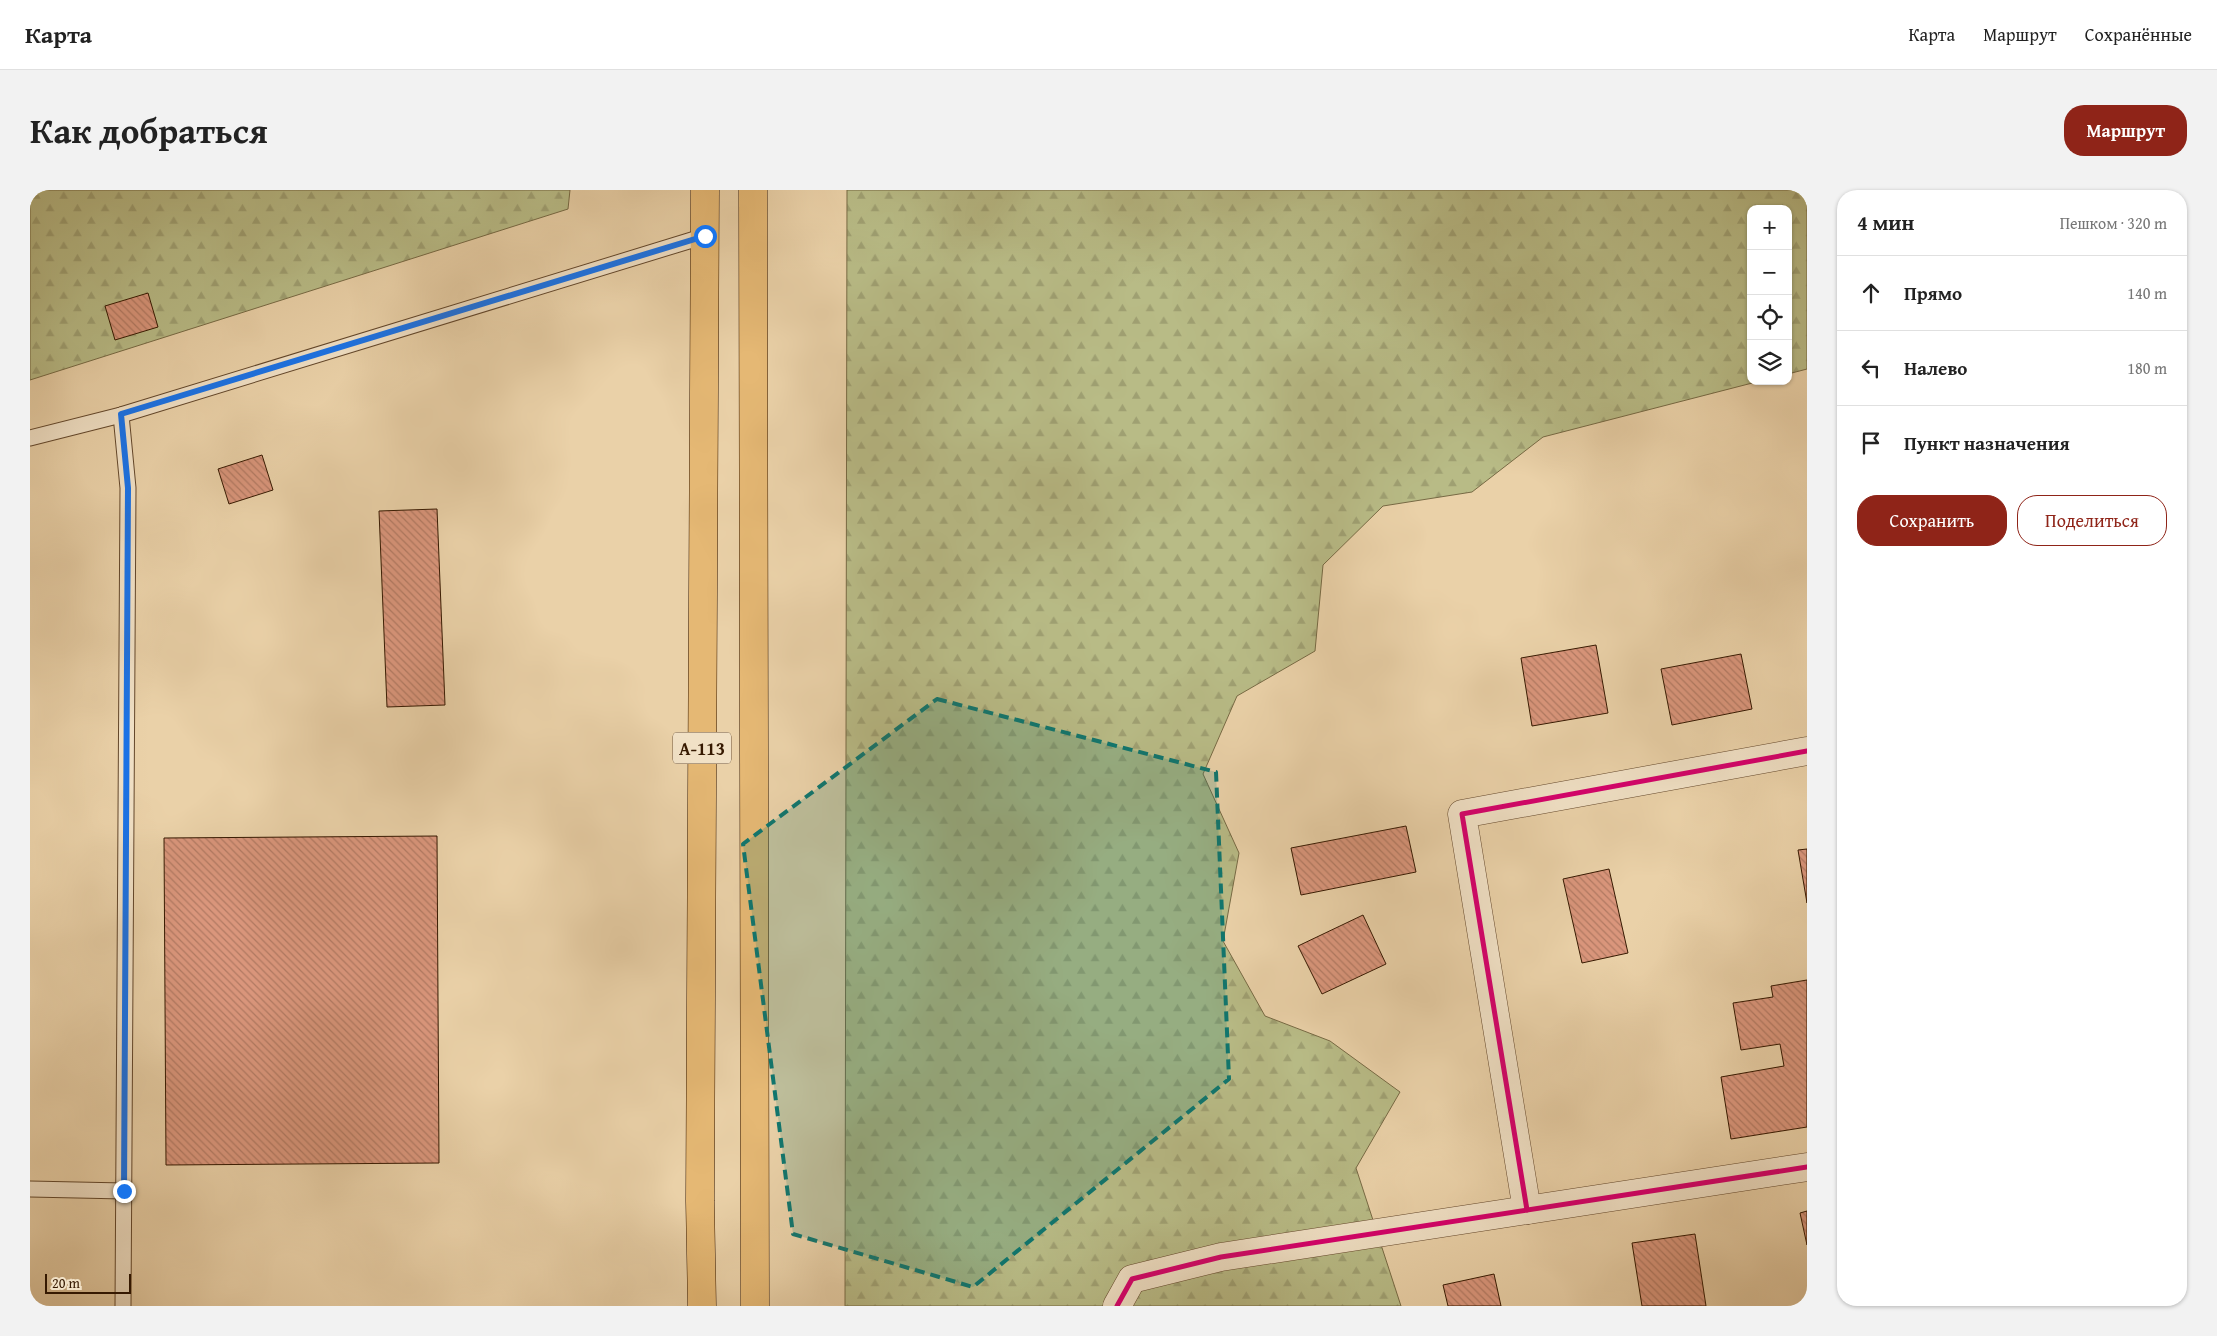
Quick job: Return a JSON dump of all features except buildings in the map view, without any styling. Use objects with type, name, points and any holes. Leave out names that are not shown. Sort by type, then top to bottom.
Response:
[{"type":"highway","name":"А-113","points":[[702,1306],[700,1192],[705,190]]},
{"type":"highway","name":"А-113","points":[[753,190],[755,1306]]},
{"type":"street","points":[[1527,1210],[1462,814],[1807,751]]},
{"type":"street","points":[[1117,1306],[1132,1279],[1221,1256],[1807,1167]]},
{"type":"lane","points":[[30,438],[121,414],[705,236]]},
{"type":"lane","points":[[121,414],[128,488],[123,1306]]},
{"type":"lane","points":[[30,1189],[124,1191]]},
{"type":"highlighted area","points":[[937,699],[1216,772],[1229,1079],[973,1287],[793,1234],[743,844]]},
{"type":"green space","points":[[30,190],[570,190],[568,209],[30,380]]},
{"type":"green space","points":[[847,190],[1807,190],[1807,369],[1792,373],[1792,205],[1747,205],[1747,384],[1543,437],[1472,492],[1383,506],[1323,565],[1315,651],[1237,696],[1203,774],[1239,853],[1223,941],[1265,1016],[1330,1041],[1400,1092],[1356,1168],[1401,1306],[845,1306]]},
{"type":"cycle path","points":[[1527,1210],[1462,814],[1807,751]]},
{"type":"cycle path","points":[[1117,1306],[1132,1279],[1221,1257],[1807,1167]]},
{"type":"route","points":[[124,1191],[128,488],[121,414],[705,236]]}]
